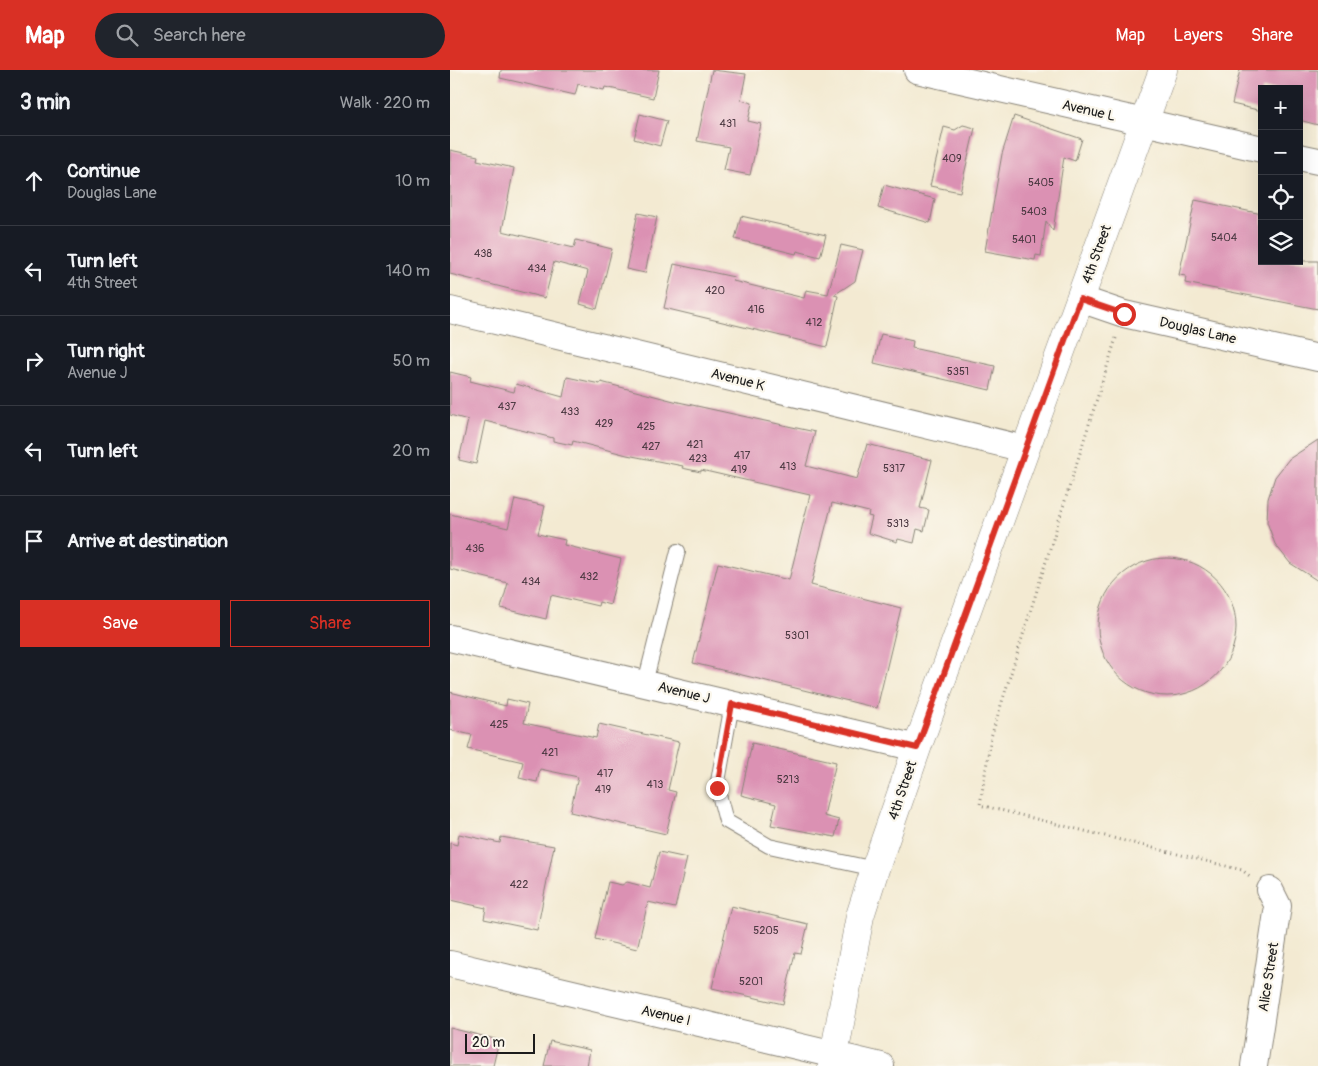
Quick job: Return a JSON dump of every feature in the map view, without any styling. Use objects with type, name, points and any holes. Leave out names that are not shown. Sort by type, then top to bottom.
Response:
[{"type":"main road","name":"4th Street","points":[[833,1060],[860,916],[875,869],[917,748],[1163,70]]},
{"type":"street","name":"Avenue L","points":[[917,70],[1258,148]]},
{"type":"street","points":[[1303,158],[1318,161]]},
{"type":"street","name":"Douglas Lane","points":[[1080,299],[1124,314],[1318,358]]},
{"type":"street","name":"Avenue K","points":[[450,310],[1025,449]]},
{"type":"street","name":"Avenue J","points":[[450,638],[917,748]]},
{"type":"street","name":"Alice Street","points":[[1254,1066],[1278,906],[1270,890]]},
{"type":"street","name":"Avenue I","points":[[450,964],[833,1060],[881,1066]]},
{"type":"lane","points":[[645,683],[678,551]]},
{"type":"lane","points":[[732,704],[717,788],[726,821],[769,846],[875,869]]},
{"type":"path","points":[[1124,314],[991,736],[980,805],[1242,870],[1270,890]]},
{"type":"building","points":[[501,70],[659,70],[653,98],[605,87],[604,90],[578,84],[575,95],[500,78]]},
{"type":"building","points":[[712,70],[746,74],[741,100],[752,103],[748,121],[761,124],[750,175],[724,170],[729,147],[697,141]]},
{"type":"building","points":[[1240,70],[1318,70],[1318,125],[1303,121],[1303,85],[1258,85],[1258,110],[1232,104]]},
{"type":"building","points":[[640,114],[667,121],[660,146],[634,139]]},
{"type":"building","points":[[1014,116],[1082,139],[1075,161],[1064,157],[1053,231],[1046,221],[1041,256],[1036,255],[1035,260],[985,251],[1002,154]]},
{"type":"building","points":[[963,125],[975,128],[960,192],[930,186],[944,127],[955,130]]},
{"type":"building","points":[[450,150],[478,156],[477,160],[514,168],[502,231],[574,248],[576,240],[612,249],[597,309],[580,304],[588,271],[554,262],[545,298],[450,274]]},
{"type":"building","points":[[884,185],[935,199],[930,223],[878,208]]},
{"type":"building","points":[[1195,200],[1258,213],[1258,265],[1303,265],[1303,261],[1318,261],[1318,309],[1185,283],[1186,276],[1179,275]]},
{"type":"building","points":[[638,213],[657,217],[645,273],[626,269]]},
{"type":"building","points":[[741,216],[826,235],[820,257],[797,251],[796,254],[735,239]]},
{"type":"building","points":[[841,245],[863,250],[855,281],[834,295],[838,296],[827,347],[664,308],[674,264],[734,277],[733,281],[804,298],[806,290],[828,294]]},
{"type":"building","points":[[881,334],[913,341],[912,348],[995,366],[990,390],[874,363]]},
{"type":"building","points":[[450,372],[471,377],[470,381],[514,392],[516,384],[563,397],[567,377],[600,384],[601,382],[674,401],[815,432],[806,466],[857,479],[867,444],[932,460],[920,508],[929,510],[924,531],[917,529],[914,543],[898,539],[897,542],[868,533],[872,517],[868,516],[869,512],[832,503],[811,585],[901,608],[877,708],[693,663],[718,563],[789,580],[810,495],[701,470],[701,472],[682,468],[683,466],[627,455],[573,441],[572,445],[553,441],[553,438],[485,421],[476,464],[459,460],[468,420],[450,415]]},
{"type":"building","points":[[1318,440],[1318,581],[1290,563],[1275,544],[1267,522],[1268,499],[1275,477],[1289,459]]},
{"type":"building","points":[[515,499],[545,506],[538,534],[565,540],[564,545],[621,559],[610,605],[599,602],[598,606],[551,595],[546,619],[501,608],[508,583],[450,569],[450,514],[508,528]]},
{"type":"building","points":[[1167,558],[1193,564],[1205,570],[1215,579],[1224,589],[1230,601],[1236,627],[1230,653],[1224,665],[1215,675],[1205,684],[1193,690],[1167,696],[1141,690],[1129,684],[1119,675],[1110,665],[1104,653],[1098,627],[1104,601],[1110,589],[1119,579],[1129,570],[1141,564]]},
{"type":"building","points":[[450,692],[506,706],[507,699],[528,704],[524,723],[596,738],[599,724],[679,742],[668,790],[676,792],[666,834],[570,812],[578,777],[540,769],[537,782],[519,778],[523,762],[468,749],[472,735],[450,730]]},
{"type":"building","points":[[752,743],[836,762],[824,816],[839,820],[835,837],[771,825],[776,804],[741,795]]},
{"type":"building","points":[[459,834],[500,843],[501,837],[554,846],[537,930],[484,919],[486,908],[450,900],[450,843],[457,845]]},
{"type":"building","points":[[659,852],[687,858],[675,908],[648,902],[637,949],[595,939],[608,882],[622,885],[627,882],[650,888]]},
{"type":"building","points":[[731,906],[808,924],[801,954],[795,953],[783,1004],[712,988]]},
{"type":"building","points":[[450,1028],[499,1040],[493,1066],[450,1066]]},
{"type":"building","points":[[550,1041],[590,1050],[587,1066],[544,1066]]},
{"type":"route","points":[[717,788],[732,704],[917,748],[1080,299],[1124,314]]}]
